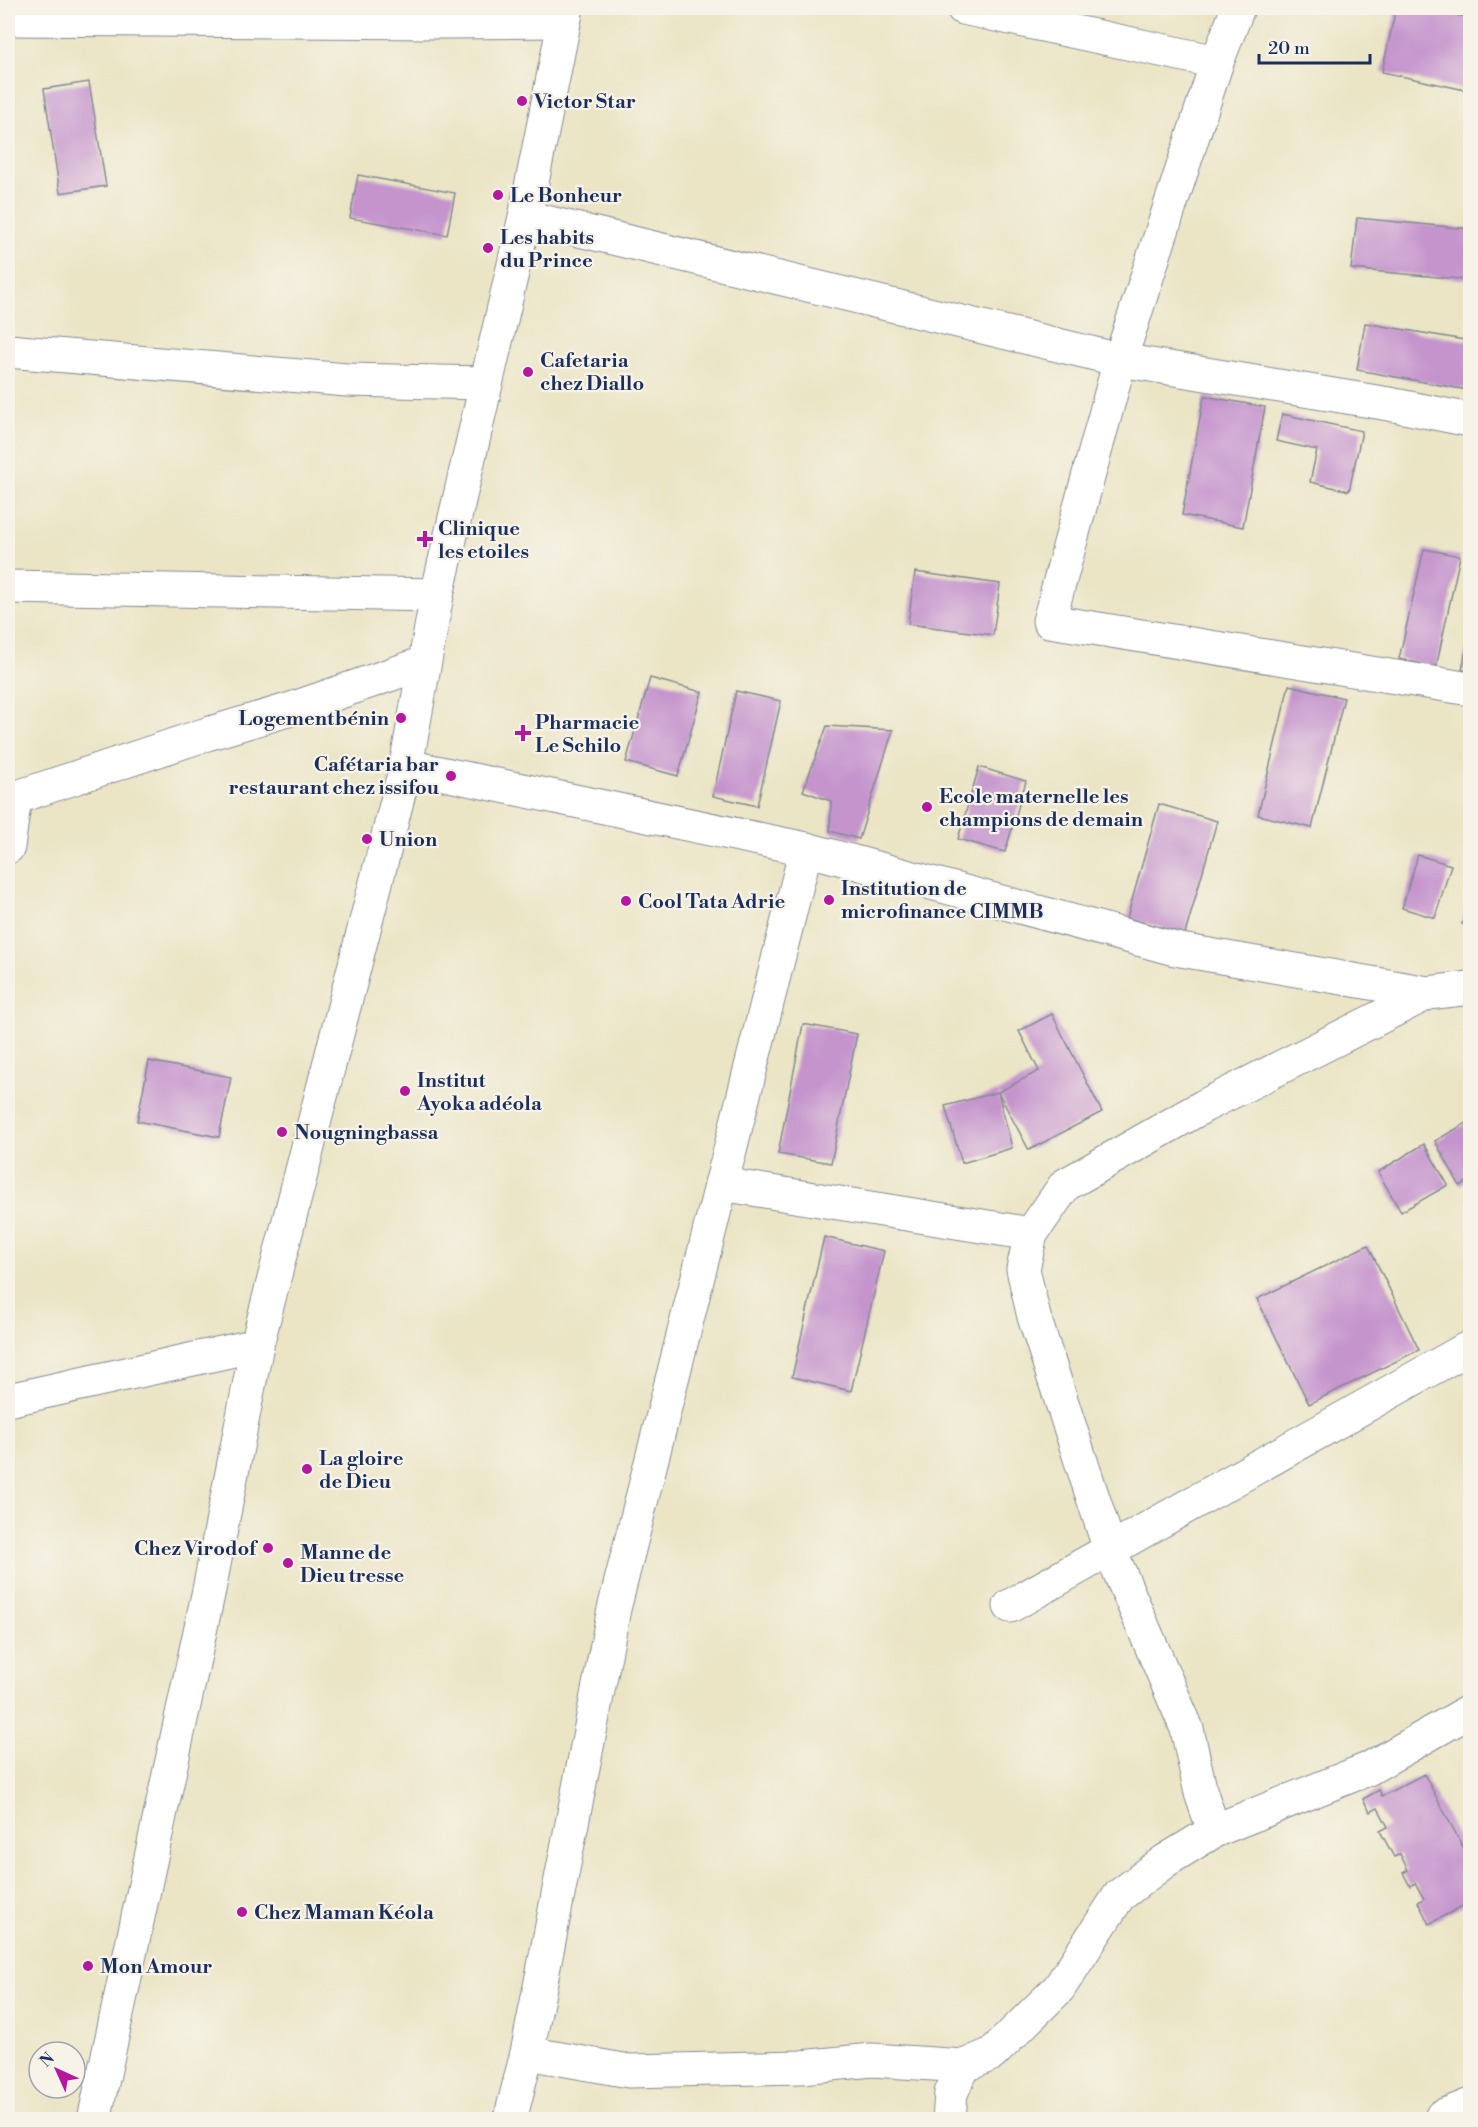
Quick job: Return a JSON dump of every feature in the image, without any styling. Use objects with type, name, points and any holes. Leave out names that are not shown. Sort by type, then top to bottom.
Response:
[{"type":"street","points":[[963,8],[1217,62]]},
{"type":"street","points":[[1238,8],[1217,62],[1120,360],[1049,621],[1470,689]]},
{"type":"street","points":[[8,19],[444,22],[565,14],[525,217],[437,595],[406,766],[257,1345],[209,1590],[94,2120]]},
{"type":"street","points":[[525,217],[1120,360],[1470,420]]},
{"type":"street","points":[[8,351],[347,380],[485,383]]},
{"type":"street","points":[[8,587],[437,595]]},
{"type":"street","points":[[8,847],[11,799],[207,734],[291,710],[424,663]]},
{"type":"street","points":[[406,766],[806,849],[1175,949],[1428,993],[1470,988]]},
{"type":"street","points":[[510,2120],[527,2053],[614,1609],[806,849]]},
{"type":"street","points":[[1214,1831],[1201,1793],[1187,1729],[1110,1550],[1034,1317],[1023,1269],[1031,1234],[1065,1185],[1204,1106],[1428,993]]},
{"type":"street","points":[[721,1184],[1031,1234]]},
{"type":"street","points":[[8,1400],[257,1345]]},
{"type":"street","points":[[1010,1606],[1470,1347]]},
{"type":"street","points":[[527,2053],[629,2071],[801,2067],[872,2060],[964,2066],[992,2054],[1059,1988],[1119,1896],[1165,1861],[1214,1831],[1368,1769],[1470,1711]]},
{"type":"street","points":[[949,2120],[951,2093],[964,2066]]},
{"type":"building","points":[[1396,8],[1422,8],[1470,18],[1470,91],[1382,72]]},
{"type":"building","points":[[89,82],[106,186],[60,193],[44,89]]},
{"type":"building","points":[[358,175],[455,193],[447,235],[350,218]]},
{"type":"building","points":[[1357,218],[1470,229],[1470,280],[1351,269]]},
{"type":"building","points":[[1365,323],[1470,341],[1468,390],[1357,370]]},
{"type":"building","points":[[1204,396],[1265,407],[1243,527],[1182,515]]},
{"type":"building","points":[[1282,414],[1362,431],[1349,491],[1310,482],[1317,450],[1276,441]]},
{"type":"building","points":[[1424,549],[1460,556],[1436,667],[1399,659]]},
{"type":"building","points":[[915,572],[1000,584],[993,635],[908,624]]},
{"type":"building","points":[[1470,636],[1470,671],[1462,670]]},
{"type":"building","points":[[650,678],[702,692],[678,776],[626,762]]},
{"type":"building","points":[[1289,685],[1344,698],[1312,828],[1258,815]]},
{"type":"building","points":[[736,691],[781,701],[757,806],[713,796]]},
{"type":"building","points":[[827,726],[893,730],[859,839],[830,831],[831,801],[803,791]]},
{"type":"building","points":[[979,767],[1026,781],[1005,852],[958,839]]},
{"type":"building","points":[[1159,804],[1217,821],[1185,934],[1127,918]]},
{"type":"building","points":[[1418,855],[1451,865],[1435,918],[1402,908]]},
{"type":"building","points":[[1470,892],[1470,925],[1462,924]]},
{"type":"building","points":[[1052,1014],[1102,1112],[1029,1150],[998,1092],[1039,1071],[1019,1031]]},
{"type":"building","points":[[803,1024],[857,1034],[831,1163],[778,1154]]},
{"type":"building","points":[[149,1061],[231,1077],[219,1137],[137,1121]]},
{"type":"building","points":[[998,1092],[1012,1148],[962,1163],[945,1106]]},
{"type":"building","points":[[1470,1121],[1470,1180],[1460,1186],[1435,1141]]},
{"type":"building","points":[[1424,1144],[1448,1185],[1401,1212],[1378,1172]]},
{"type":"building","points":[[824,1237],[884,1251],[851,1391],[792,1377]]},
{"type":"building","points":[[1368,1245],[1419,1350],[1309,1404],[1257,1299]]},
{"type":"building","points":[[1424,1774],[1463,1847],[1470,1843],[1470,1902],[1429,1924],[1418,1902],[1424,1899],[1415,1883],[1410,1886],[1403,1873],[1408,1870],[1400,1854],[1394,1857],[1380,1831],[1388,1827],[1378,1808],[1370,1812],[1363,1799],[1379,1790],[1382,1796]]},
{"type":"place","name":"Victor Star","points":[[522,101]]},
{"type":"place","name":"Le Bonheur","points":[[498,195]]},
{"type":"place","name":"Les habits du Prince","points":[[488,248]]},
{"type":"place","name":"Cafetaria chez Diallo","points":[[528,372]]},
{"type":"place","name":"Clinique les etoiles","points":[[425,539]]},
{"type":"place","name":"Logementbénin","points":[[401,718]]},
{"type":"place","name":"Pharmacie Le Schilo","points":[[523,733]]},
{"type":"place","name":"Cafétaria bar restaurant chez issifou","points":[[451,776]]},
{"type":"place","name":"Ecole maternelle les champions de demain","points":[[927,807]]},
{"type":"place","name":"Union","points":[[367,839]]},
{"type":"place","name":"Institution de microfinance CIMMB","points":[[829,900]]},
{"type":"place","name":"Cool Tata Adrie","points":[[626,901]]},
{"type":"place","name":"Institut Ayoka adéola","points":[[405,1091]]},
{"type":"place","name":"Nougningbassa","points":[[282,1132]]},
{"type":"place","name":"La gloire de Dieu","points":[[307,1469]]},
{"type":"place","name":"Chez Virodof","points":[[268,1548]]},
{"type":"place","name":"Manne de Dieu tresse","points":[[288,1563]]},
{"type":"place","name":"Chez Maman Kéola","points":[[242,1912]]},
{"type":"place","name":"Mon Amour","points":[[88,1966]]}]
